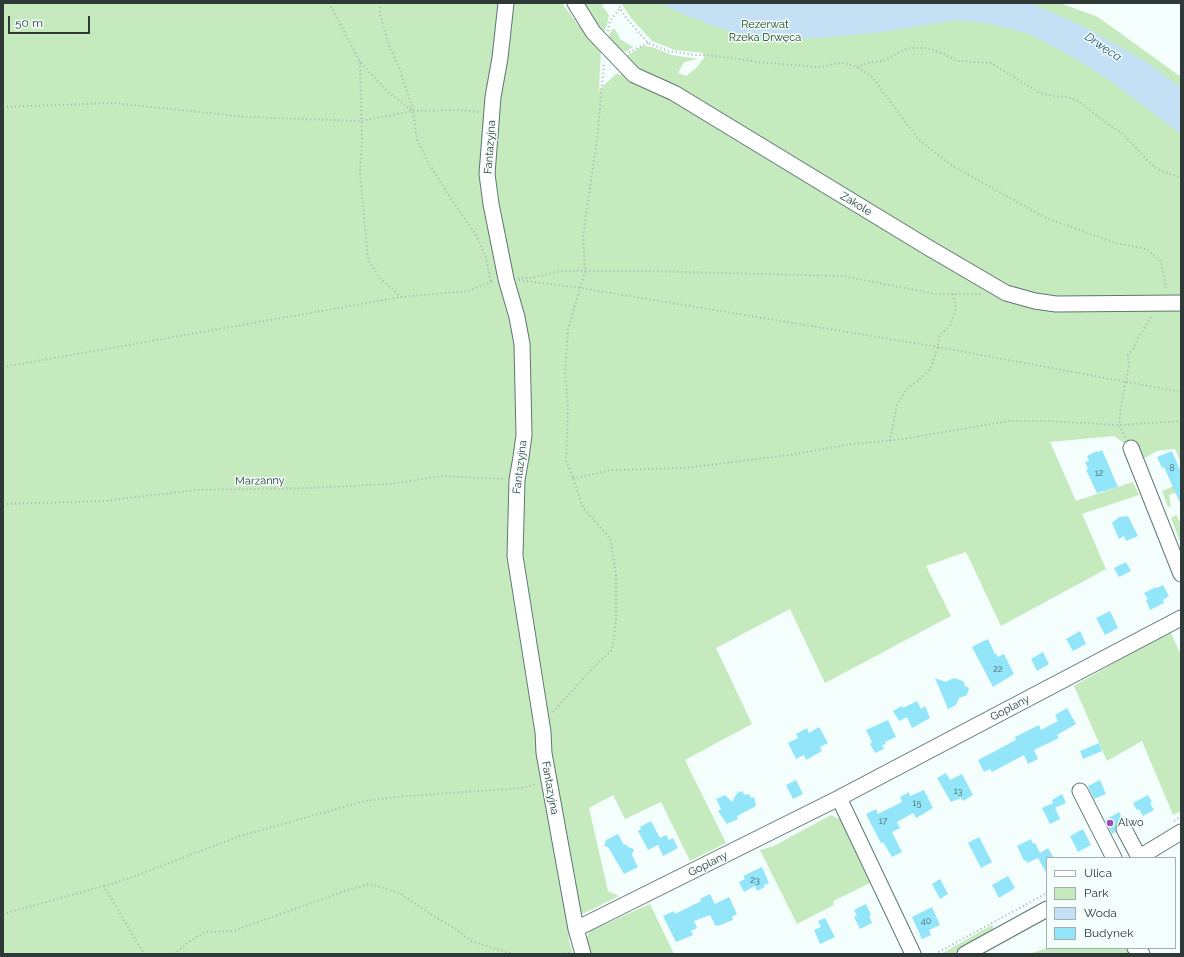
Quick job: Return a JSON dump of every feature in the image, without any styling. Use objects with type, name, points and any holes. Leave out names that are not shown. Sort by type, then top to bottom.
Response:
[{"type":"street","name":"Fantazyjna","points":[[506,3],[500,58],[493,97],[493,113],[487,174],[491,204],[506,279],[517,317],[522,344],[524,435],[516,480],[515,556],[543,732],[544,753],[576,930],[583,954]]},
{"type":"street","name":"Zakole","points":[[574,3],[593,32],[634,75],[674,93],[1006,293],[1035,301],[1056,304],[1175,303]]},
{"type":"street","points":[[1131,448],[1181,574]]},
{"type":"street","name":"Goplany","points":[[576,930],[839,798],[1181,618]]},
{"type":"street","points":[[1080,791],[1113,857]]},
{"type":"street","points":[[839,798],[913,954]]},
{"type":"street","points":[[1124,829],[1138,857]]},
{"type":"street","points":[[1141,857],[1181,832]]},
{"type":"street","points":[[965,954],[1046,910]]},
{"type":"path","points":[[329,3],[360,62],[386,90],[413,111]]},
{"type":"path","points":[[380,3],[380,13],[388,43],[400,70],[413,111],[417,140],[429,164],[476,235],[486,258],[491,282]]},
{"type":"path","points":[[617,3],[627,20],[648,43],[669,51],[696,56],[708,55],[803,66],[819,67],[833,64],[844,64],[857,67],[872,77],[918,139],[951,165],[1046,218],[1116,243],[1146,249],[1161,261],[1175,303]]},
{"type":"path","points":[[543,732],[553,712],[594,667],[612,650],[616,621],[616,575],[610,538],[583,508],[566,460],[568,406],[565,372],[568,328],[585,272],[583,236],[599,116],[605,45],[610,20],[620,8]]},
{"type":"path","points":[[617,58],[648,43]]},
{"type":"path","points":[[857,67],[870,62],[883,61],[908,48],[927,48],[944,54],[957,61],[983,61],[990,63],[1038,92],[1053,96],[1067,96],[1078,101],[1122,133],[1154,166],[1162,171],[1181,178]]},
{"type":"path","points":[[360,62],[360,172],[368,260],[379,277],[401,297]]},
{"type":"path","points":[[3,108],[114,103],[246,117],[361,121],[413,111],[457,110],[493,113]]},
{"type":"path","points":[[506,279],[581,288],[938,347],[1181,392]]},
{"type":"path","points":[[890,441],[897,404],[907,389],[930,370],[938,347],[939,336],[950,326],[956,308],[953,294]]},
{"type":"path","points":[[1120,425],[1121,404],[1129,366],[1128,355],[1134,348],[1138,338],[1152,316],[1150,303]]},
{"type":"path","points":[[573,478],[611,470],[685,468],[789,455],[853,444],[890,441],[1009,421],[1047,421],[1120,425],[1181,421]]},
{"type":"path","name":"Marzanny","points":[[3,504],[104,501],[195,490],[310,488],[390,484],[442,476],[516,480]]},
{"type":"path","points":[[3,914],[130,878],[240,836],[365,801],[406,796],[522,788],[549,780]]},
{"type":"path","points":[[174,954],[190,941],[205,932],[232,931],[345,891],[370,884],[399,893],[456,929],[471,941],[513,954]]},
{"type":"path","points":[[104,886],[144,954]]},
{"type":"path","points":[[935,954],[1046,894]]},
{"type":"green space","name":"Rezerwat Rzeka Drwęca","points":[[3,3],[562,3],[579,26],[586,30],[601,49],[599,90],[616,74],[634,76],[625,57],[642,46],[652,47],[672,55],[698,59],[684,62],[678,73],[686,76],[696,68],[704,58],[703,53],[675,50],[652,41],[631,18],[621,3],[1060,3],[1098,17],[1181,77],[1181,463],[1175,449],[1157,451],[1145,458],[1114,436],[1050,442],[1076,501],[1133,482],[1139,495],[1082,514],[1106,569],[1001,626],[966,552],[926,566],[951,616],[825,683],[790,609],[716,648],[752,724],[685,760],[726,843],[690,861],[661,802],[625,819],[613,795],[589,808],[608,891],[619,896],[568,921],[569,941],[573,954],[3,954]]},
{"type":"green space","points":[[583,3],[605,3],[602,6],[609,15],[603,34]]},
{"type":"green space","points":[[612,29],[615,29],[620,39],[633,47],[627,51],[619,52],[612,44],[609,36]]},
{"type":"green space","points":[[1181,483],[1181,491],[1169,495],[1171,506],[1168,507],[1162,491]]},
{"type":"green space","points":[[1176,515],[1181,524],[1181,544],[1171,518]]},
{"type":"green space","points":[[1170,631],[1179,651],[1181,651],[1181,811],[1173,815],[1142,741],[1107,761],[1074,686]]},
{"type":"green space","points":[[831,815],[841,820],[870,883],[833,901],[834,905],[797,924],[760,850],[774,846]]},
{"type":"green space","points":[[650,904],[674,954],[590,954],[586,940],[590,931]]},
{"type":"green space","points":[[1046,916],[1046,920],[984,954],[980,954]]},
{"type":"green space","points":[[992,925],[994,930],[992,933],[954,954],[941,954]]},
{"type":"green space","points":[[1046,949],[1126,949],[1131,954],[1029,954]]},
{"type":"water","name":"Drwęca","points":[[659,3],[1031,3],[1089,29],[1148,63],[1181,88],[1181,134],[1109,80],[1068,54],[1029,34],[1014,30],[985,23],[957,20],[883,32],[819,38],[775,40],[725,30]]},
{"type":"building","points":[[1102,450],[1118,487],[1097,493],[1086,470],[1088,469],[1085,462],[1089,461],[1087,456]]},
{"type":"building","points":[[1172,451],[1181,472],[1181,505],[1164,467],[1162,468],[1157,457]]},
{"type":"building","points":[[1128,516],[1138,536],[1126,541],[1124,536],[1119,539],[1112,523],[1119,517]]},
{"type":"building","points":[[1126,562],[1131,571],[1119,577],[1114,568]]},
{"type":"building","points":[[1163,585],[1169,596],[1163,600],[1164,603],[1150,610],[1146,600],[1148,599],[1144,593]]},
{"type":"building","points":[[1110,611],[1118,628],[1105,635],[1096,618]]},
{"type":"building","points":[[1080,631],[1086,644],[1073,651],[1066,639]]},
{"type":"building","points":[[988,639],[998,657],[1004,654],[1014,674],[993,687],[972,647]]},
{"type":"building","points":[[1043,652],[1049,664],[1037,671],[1031,659]]},
{"type":"building","points":[[935,678],[945,682],[954,678],[963,681],[965,686],[969,688],[967,695],[959,698],[956,705],[948,709]]},
{"type":"building","points":[[917,701],[921,709],[925,706],[930,718],[912,728],[907,717],[899,721],[893,711]]},
{"type":"building","points":[[1067,708],[1076,724],[1057,735],[1059,738],[1034,750],[1038,759],[1028,764],[1024,755],[992,772],[990,769],[984,772],[978,760],[1016,740],[1015,737],[1039,725],[1041,730],[1058,721],[1055,715]]},
{"type":"building","points":[[888,720],[896,737],[885,742],[886,744],[882,745],[884,749],[875,753],[870,744],[872,742],[866,730]]},
{"type":"building","points":[[819,727],[828,743],[820,747],[822,751],[806,760],[804,755],[796,759],[788,743],[798,738],[796,734],[807,728],[809,733]]},
{"type":"building","points":[[1099,743],[1102,751],[1083,759],[1080,751]]},
{"type":"building","points":[[946,773],[950,780],[962,774],[973,795],[963,801],[961,798],[951,802],[937,778]]},
{"type":"building","points":[[796,780],[803,794],[793,799],[786,785]]},
{"type":"building","points":[[1100,780],[1106,794],[1094,799],[1088,786]]},
{"type":"building","points":[[924,790],[933,808],[916,818],[913,813],[897,822],[900,828],[892,832],[902,852],[892,857],[883,842],[881,843],[866,814],[876,809],[878,814],[902,802],[900,797],[909,792],[910,796]]},
{"type":"building","points":[[742,791],[745,795],[749,794],[751,798],[754,797],[756,806],[737,816],[738,819],[727,824],[718,811],[721,809],[716,799],[725,795],[732,802],[737,793]]},
{"type":"building","points":[[1062,794],[1066,803],[1055,808],[1052,800]]},
{"type":"building","points":[[1148,795],[1154,810],[1143,816],[1133,803]]},
{"type":"building","points":[[1053,803],[1060,819],[1050,824],[1042,808]]},
{"type":"building","points":[[1119,812],[1123,820],[1117,824],[1115,828],[1116,832],[1112,834],[1105,820]]},
{"type":"building","points":[[651,821],[660,838],[666,835],[669,840],[673,838],[678,848],[663,856],[658,845],[648,850],[638,831],[641,829],[640,827]]},
{"type":"building","points":[[1083,829],[1091,845],[1078,852],[1070,836]]},
{"type":"building","points":[[618,834],[624,845],[626,844],[628,847],[634,849],[632,855],[638,867],[624,874],[608,847],[604,846],[606,840]]},
{"type":"building","points":[[979,837],[992,862],[981,868],[968,843]]},
{"type":"building","points":[[1031,839],[1033,844],[1035,843],[1040,853],[1048,848],[1053,857],[1046,857],[1046,872],[1038,858],[1027,863],[1026,860],[1024,861],[1017,846]]},
{"type":"building","points":[[762,867],[769,883],[757,891],[755,886],[744,892],[739,882],[745,879],[743,876]]},
{"type":"building","points":[[1008,876],[1015,888],[999,898],[992,885]]},
{"type":"building","points":[[940,879],[948,894],[940,899],[932,884]]},
{"type":"building","points":[[710,894],[715,904],[729,897],[737,914],[732,917],[733,920],[718,926],[715,925],[710,915],[694,921],[697,928],[691,931],[693,935],[676,942],[663,916],[674,911],[675,914],[701,901],[700,899]]},
{"type":"building","points":[[866,904],[871,915],[869,916],[872,923],[860,929],[854,917],[857,916],[854,910]]},
{"type":"building","points":[[932,907],[940,925],[929,930],[931,935],[922,939],[912,917]]},
{"type":"building","points":[[825,918],[835,937],[820,944],[814,930],[821,927],[818,921]]},
{"type":"place","name":"Alwo","points":[[1110,823]]}]
